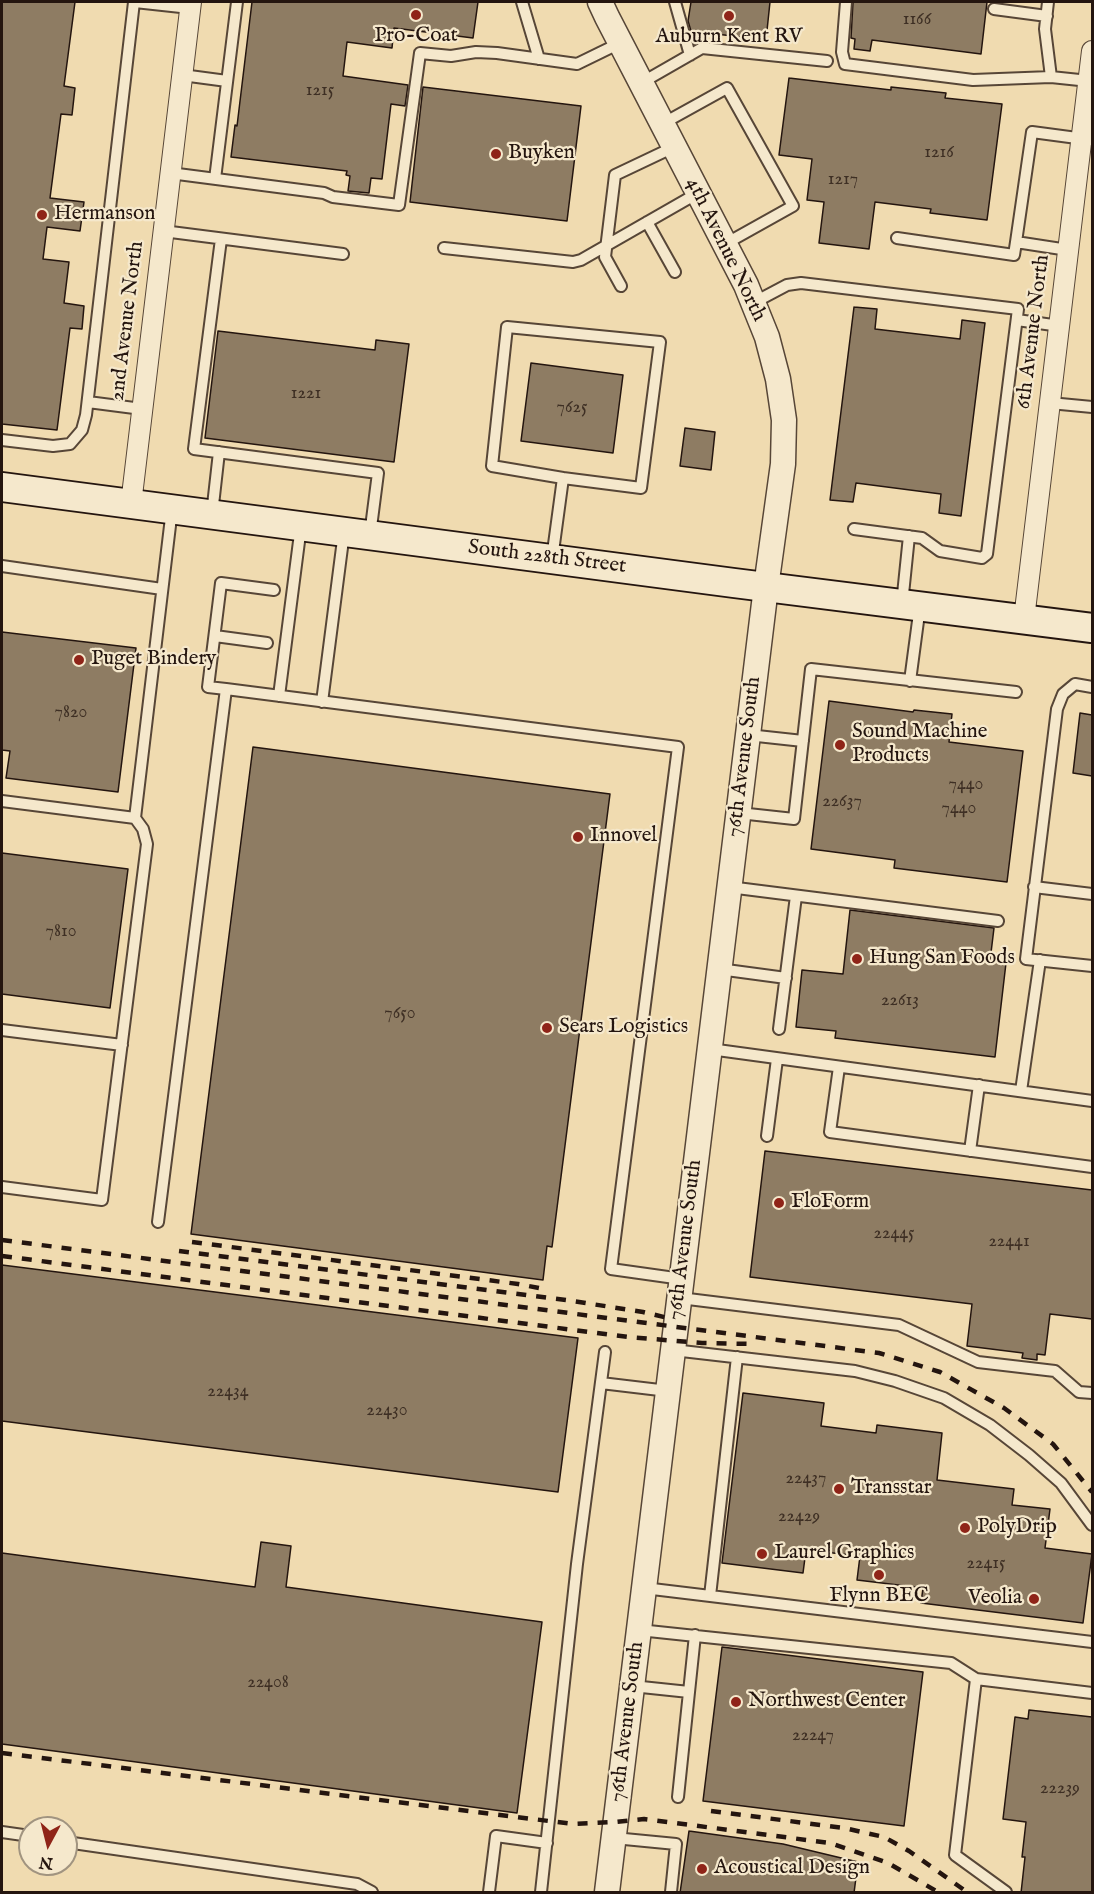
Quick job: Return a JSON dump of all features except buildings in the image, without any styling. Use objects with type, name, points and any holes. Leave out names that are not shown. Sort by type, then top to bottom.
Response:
[{"type":"main road","name":"South 228th Street","points":[[2,487],[1092,628]]},
{"type":"street","name":"4th Avenue North","points":[[600,2],[725,244],[753,303],[773,358],[784,420],[783,464],[766,587]]},
{"type":"street","name":"2nd Avenue North","points":[[131,504],[191,5]]},
{"type":"street","name":"6th Avenue North","points":[[1024,619],[1068,250],[1087,140],[1092,51]]},
{"type":"street","name":"76th Avenue South","points":[[607,1893],[766,587]]},
{"type":"lane","points":[[2,440],[53,447],[70,444],[82,430],[88,402],[134,2],[191,5]]},
{"type":"lane","points":[[215,179],[237,2]]},
{"type":"lane","points":[[522,2],[539,59]]},
{"type":"lane","points":[[675,2],[690,55]]},
{"type":"lane","points":[[846,2],[842,52],[845,64],[973,80],[1051,77],[1089,81]]},
{"type":"lane","points":[[1048,2],[1046,29],[1051,77]]},
{"type":"lane","points":[[994,9],[1047,16]]},
{"type":"lane","points":[[170,173],[399,205],[420,53],[451,56],[476,52],[577,64],[620,43]]},
{"type":"lane","points":[[641,83],[702,48],[827,61]]},
{"type":"lane","points":[[182,75],[227,81]]},
{"type":"lane","points":[[662,124],[727,88],[793,206],[725,244]]},
{"type":"lane","points":[[897,238],[1014,255],[1032,132],[1087,140]]},
{"type":"lane","points":[[621,286],[605,257],[615,176],[674,147]]},
{"type":"lane","points":[[444,248],[573,262],[698,193]]},
{"type":"lane","points":[[647,222],[675,272]]},
{"type":"lane","points":[[163,231],[343,254]]},
{"type":"lane","points":[[221,239],[194,449],[378,473],[357,533],[322,702]]},
{"type":"lane","points":[[1016,242],[1068,250]]},
{"type":"lane","points":[[753,303],[787,285],[801,283],[1018,309],[987,554],[982,558],[940,551],[922,538],[854,529]]},
{"type":"lane","points":[[1017,320],[1059,326]]},
{"type":"lane","points":[[507,327],[660,342],[641,488],[562,478],[492,466],[507,327]]},
{"type":"lane","points":[[88,402],[142,409]]},
{"type":"lane","points":[[1050,403],[1092,407]]},
{"type":"lane","points":[[212,514],[219,452]]},
{"type":"lane","points":[[552,559],[562,478]]},
{"type":"lane","points":[[2,1187],[102,1200],[147,844],[143,829],[135,818],[172,509]]},
{"type":"lane","points":[[279,696],[301,526]]},
{"type":"lane","points":[[909,536],[910,681]]},
{"type":"lane","points":[[2,566],[162,589]]},
{"type":"lane","points":[[274,590],[221,583],[208,687],[678,747],[611,1269],[680,1288],[898,1325],[978,1362],[1055,1371],[1079,1392],[1092,1393]]},
{"type":"lane","points":[[215,636],[267,643]]},
{"type":"lane","points":[[738,813],[794,819],[811,669],[1016,692]]},
{"type":"lane","points":[[1092,687],[1075,684],[1064,694],[1057,709],[1026,959],[1092,966]]},
{"type":"lane","points":[[158,1222],[226,689]]},
{"type":"lane","points":[[748,735],[803,741]]},
{"type":"lane","points":[[2,801],[135,818]]},
{"type":"lane","points":[[729,887],[998,921]]},
{"type":"lane","points":[[1034,887],[1092,894]]},
{"type":"lane","points":[[779,1029],[796,896]]},
{"type":"lane","points":[[1021,1091],[1040,960]]},
{"type":"lane","points":[[719,969],[786,978]]},
{"type":"lane","points":[[2,1030],[122,1045]]},
{"type":"lane","points":[[710,1049],[1092,1101]]},
{"type":"lane","points":[[767,1136],[777,1059]]},
{"type":"lane","points":[[839,1067],[830,1132],[1092,1167]]},
{"type":"lane","points":[[970,1151],[979,1085]]},
{"type":"lane","points":[[673,1350],[855,1371],[895,1381],[945,1398],[990,1425],[1029,1455],[1060,1483],[1092,1526]]},
{"type":"lane","points":[[541,1893],[577,1564],[605,1352]]},
{"type":"lane","points":[[710,1596],[737,1358]]},
{"type":"lane","points":[[601,1383],[668,1391]]},
{"type":"lane","points":[[644,1588],[1092,1642]]},
{"type":"lane","points":[[639,1630],[951,1662],[976,1679],[1092,1693]]},
{"type":"lane","points":[[678,1797],[695,1635]]},
{"type":"lane","points":[[976,1679],[955,1855],[1006,1893]]},
{"type":"lane","points":[[632,1686],[689,1692]]},
{"type":"lane","points":[[2,1832],[18,1834]]},
{"type":"lane","points":[[489,1893],[496,1836],[547,1843]]},
{"type":"lane","points":[[614,1838],[676,1844],[671,1893]]},
{"type":"lane","points":[[78,1844],[357,1884],[372,1893]]},
{"type":"railway","points":[[2,1240],[879,1353],[940,1372],[1004,1408],[1053,1444],[1092,1492]]},
{"type":"railway","points":[[192,1242],[544,1289]]},
{"type":"railway","points":[[179,1251],[566,1300],[672,1319]]},
{"type":"railway","points":[[2,1256],[628,1337],[702,1343],[756,1344]]},
{"type":"railway","points":[[2,1753],[573,1824],[644,1819],[830,1843],[888,1863],[938,1892]]},
{"type":"railway","points":[[711,1811],[844,1828],[884,1837],[909,1851],[967,1892]]},
{"type":"place","name":"Pro-Coat","points":[[416,15]]},
{"type":"place","name":"Auburn Kent RV","points":[[729,16]]},
{"type":"place","name":"Buyken","points":[[496,154]]},
{"type":"place","name":"Hermanson","points":[[42,215]]},
{"type":"place","name":"Puget Bindery","points":[[79,660]]},
{"type":"place","name":"Sound Machine Products","points":[[840,745]]},
{"type":"place","name":"Innovel","points":[[578,837]]},
{"type":"place","name":"Hung San Foods","points":[[857,959]]},
{"type":"place","name":"Sears Logistics","points":[[547,1028]]},
{"type":"place","name":"FloForm","points":[[779,1203]]},
{"type":"place","name":"Transstar","points":[[839,1489]]},
{"type":"place","name":"PolyDrip","points":[[965,1528]]},
{"type":"place","name":"Laurel Graphics","points":[[762,1554]]},
{"type":"place","name":"Flynn BEC","points":[[879,1575]]},
{"type":"place","name":"Veolia","points":[[1034,1599]]},
{"type":"place","name":"Northwest Center","points":[[736,1702]]},
{"type":"place","name":"Acoustical Design","points":[[702,1869]]}]
